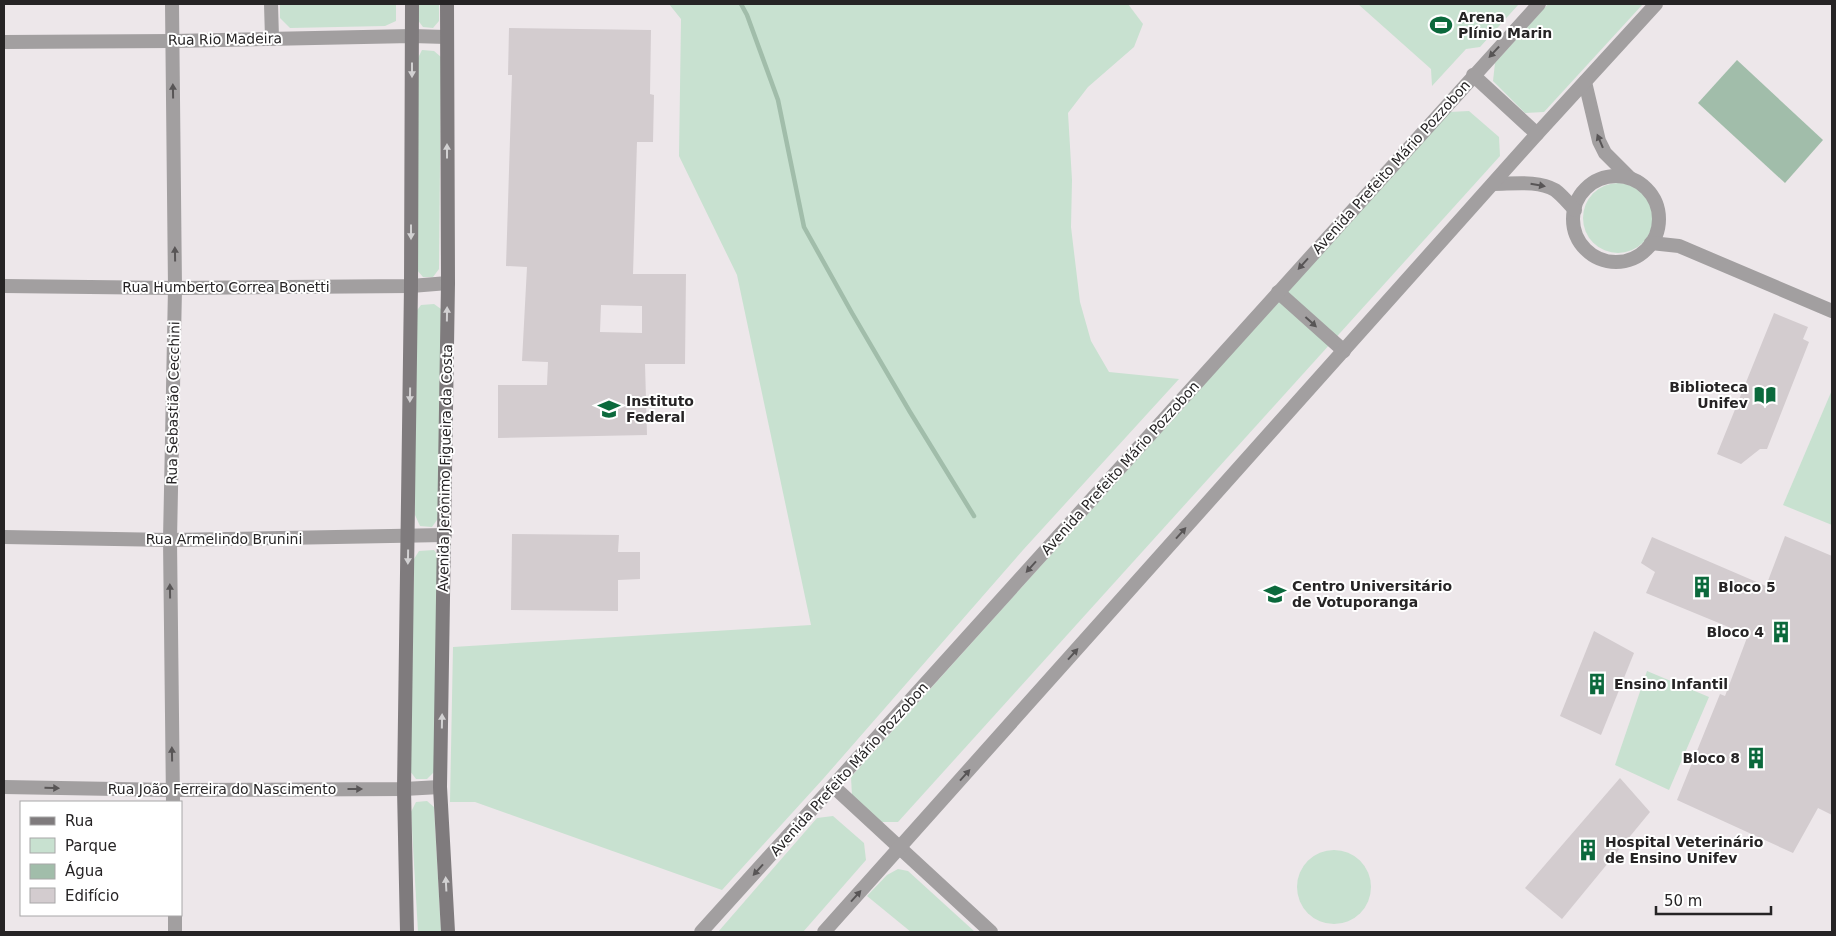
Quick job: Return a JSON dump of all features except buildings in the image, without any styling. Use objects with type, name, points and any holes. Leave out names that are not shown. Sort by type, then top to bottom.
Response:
[{"type":"main road","points":[[407,932],[404,789],[411,286],[412,4]]},
{"type":"main road","name":"Avenida Jerônimo Figueira da Costa","points":[[447,4],[448,283],[440,787],[448,932]]},
{"type":"street","name":"Rua Sebastião Cecchini","points":[[172,4],[175,288],[170,540],[172,796]]},
{"type":"street","points":[[272,4],[272,38]]},
{"type":"street","name":"Avenida Prefeito Mário Pozzobon","points":[[702,932],[1539,4]]},
{"type":"street","points":[[824,932],[1537,134],[1656,4]]},
{"type":"street","name":"Rua Rio Madeira","points":[[4,42],[446,37]]},
{"type":"street","points":[[1473,75],[1537,134]]},
{"type":"street","points":[[1585,82],[1599,141],[1605,153],[1630,178]]},
{"type":"street","points":[[1611,176],[1630,178],[1639,182],[1653,196],[1657,204],[1659,224],[1656,234],[1651,243],[1635,257],[1625,261],[1604,260],[1586,249],[1575,231],[1575,210],[1578,200],[1592,184],[1601,178],[1611,176]]},
{"type":"street","points":[[1493,184],[1531,184],[1547,187],[1556,191],[1575,210]]},
{"type":"street","points":[[1659,224],[1679,246]]},
{"type":"street","points":[[1651,243],[1679,246],[1832,311]]},
{"type":"street","name":"Rua Humberto Correa Bonetti","points":[[4,286],[175,288],[411,286],[448,283]]},
{"type":"street","points":[[1278,292],[1344,351]]},
{"type":"street","name":"Rua Armelindo Brunini","points":[[4,537],[170,540],[445,535]]},
{"type":"street","name":"Rua João Ferreira do Nascimento","points":[[4,787],[172,796],[440,787]]},
{"type":"street","points":[[834,787],[991,932]]},
{"type":"street","points":[[175,916],[175,932]]},
{"type":"green space","points":[[280,4],[396,4],[396,21],[385,26],[290,28],[280,18]]},
{"type":"green space","points":[[417,4],[439,4],[439,21],[433,28],[423,27],[417,19]]},
{"type":"green space","points":[[669,4],[1128,4],[1143,24],[1134,47],[1088,87],[1068,113],[1072,180],[1071,227],[1080,302],[1091,341],[1109,372],[1179,379],[1023,550],[823,779],[722,890],[475,802],[450,802],[453,647],[811,625],[737,275],[679,156],[681,19]]},
{"type":"green space","name":"Arena Plínio Marin","points":[[1358,4],[1519,4],[1480,47],[1466,49],[1432,86],[1431,69]]},
{"type":"green space","points":[[1548,4],[1643,4],[1544,112],[1525,113],[1493,81],[1495,63]]},
{"type":"green space","points":[[422,50],[434,51],[441,57],[439,269],[433,277],[423,277],[417,270],[418,58]]},
{"type":"green space","points":[[1469,111],[1499,137],[1500,156],[898,822],[879,822],[852,796],[851,777],[1449,112]]},
{"type":"green space","points":[[1618,183],[1631,186],[1643,193],[1650,205],[1653,218],[1650,231],[1643,243],[1631,250],[1618,253],[1605,250],[1593,243],[1586,231],[1583,218],[1586,205],[1593,193],[1605,186]]},
{"type":"green space","points":[[434,304],[441,309],[439,517],[432,527],[420,526],[415,515],[415,313],[421,305]]},
{"type":"green space","points":[[1832,390],[1832,525],[1783,505]]},
{"type":"green space","points":[[434,550],[439,557],[434,772],[427,779],[416,779],[410,771],[414,559],[419,551]]},
{"type":"green space","points":[[1647,671],[1709,697],[1669,790],[1615,765]]},
{"type":"green space","points":[[427,801],[434,807],[441,932],[418,932],[411,812],[416,802]]},
{"type":"green space","points":[[833,816],[864,843],[866,860],[803,932],[718,932],[817,818]]},
{"type":"green space","points":[[1334,850],[1348,853],[1360,861],[1368,873],[1371,887],[1368,901],[1360,913],[1348,921],[1334,924],[1320,921],[1308,913],[1300,901],[1297,887],[1300,873],[1308,861],[1320,853]]},
{"type":"green space","points":[[898,869],[908,871],[975,932],[911,932],[867,896],[887,875]]},
{"type":"water","points":[[1737,60],[1823,140],[1785,183],[1698,103]]},
{"type":"waterway","points":[[741,4],[747,15],[778,100],[804,227],[910,412],[974,516]]},
{"type":"place","name":"Arena Plínio Marin","points":[[1441,25]]},
{"type":"place","name":"Biblioteca Unifev","points":[[1765,395]]},
{"type":"place","name":"Instituto Federal","points":[[609,409]]},
{"type":"place","name":"Bloco 5","points":[[1702,587]]},
{"type":"place","name":"Centro Universitário de Votuporanga","points":[[1275,594]]},
{"type":"place","name":"Bloco 4","points":[[1781,632]]},
{"type":"place","name":"Ensino Infantil","points":[[1597,684]]},
{"type":"place","name":"Bloco 8","points":[[1756,758]]},
{"type":"place","name":"Hospital Veterinário de Ensino Unifev","points":[[1588,850]]}]
